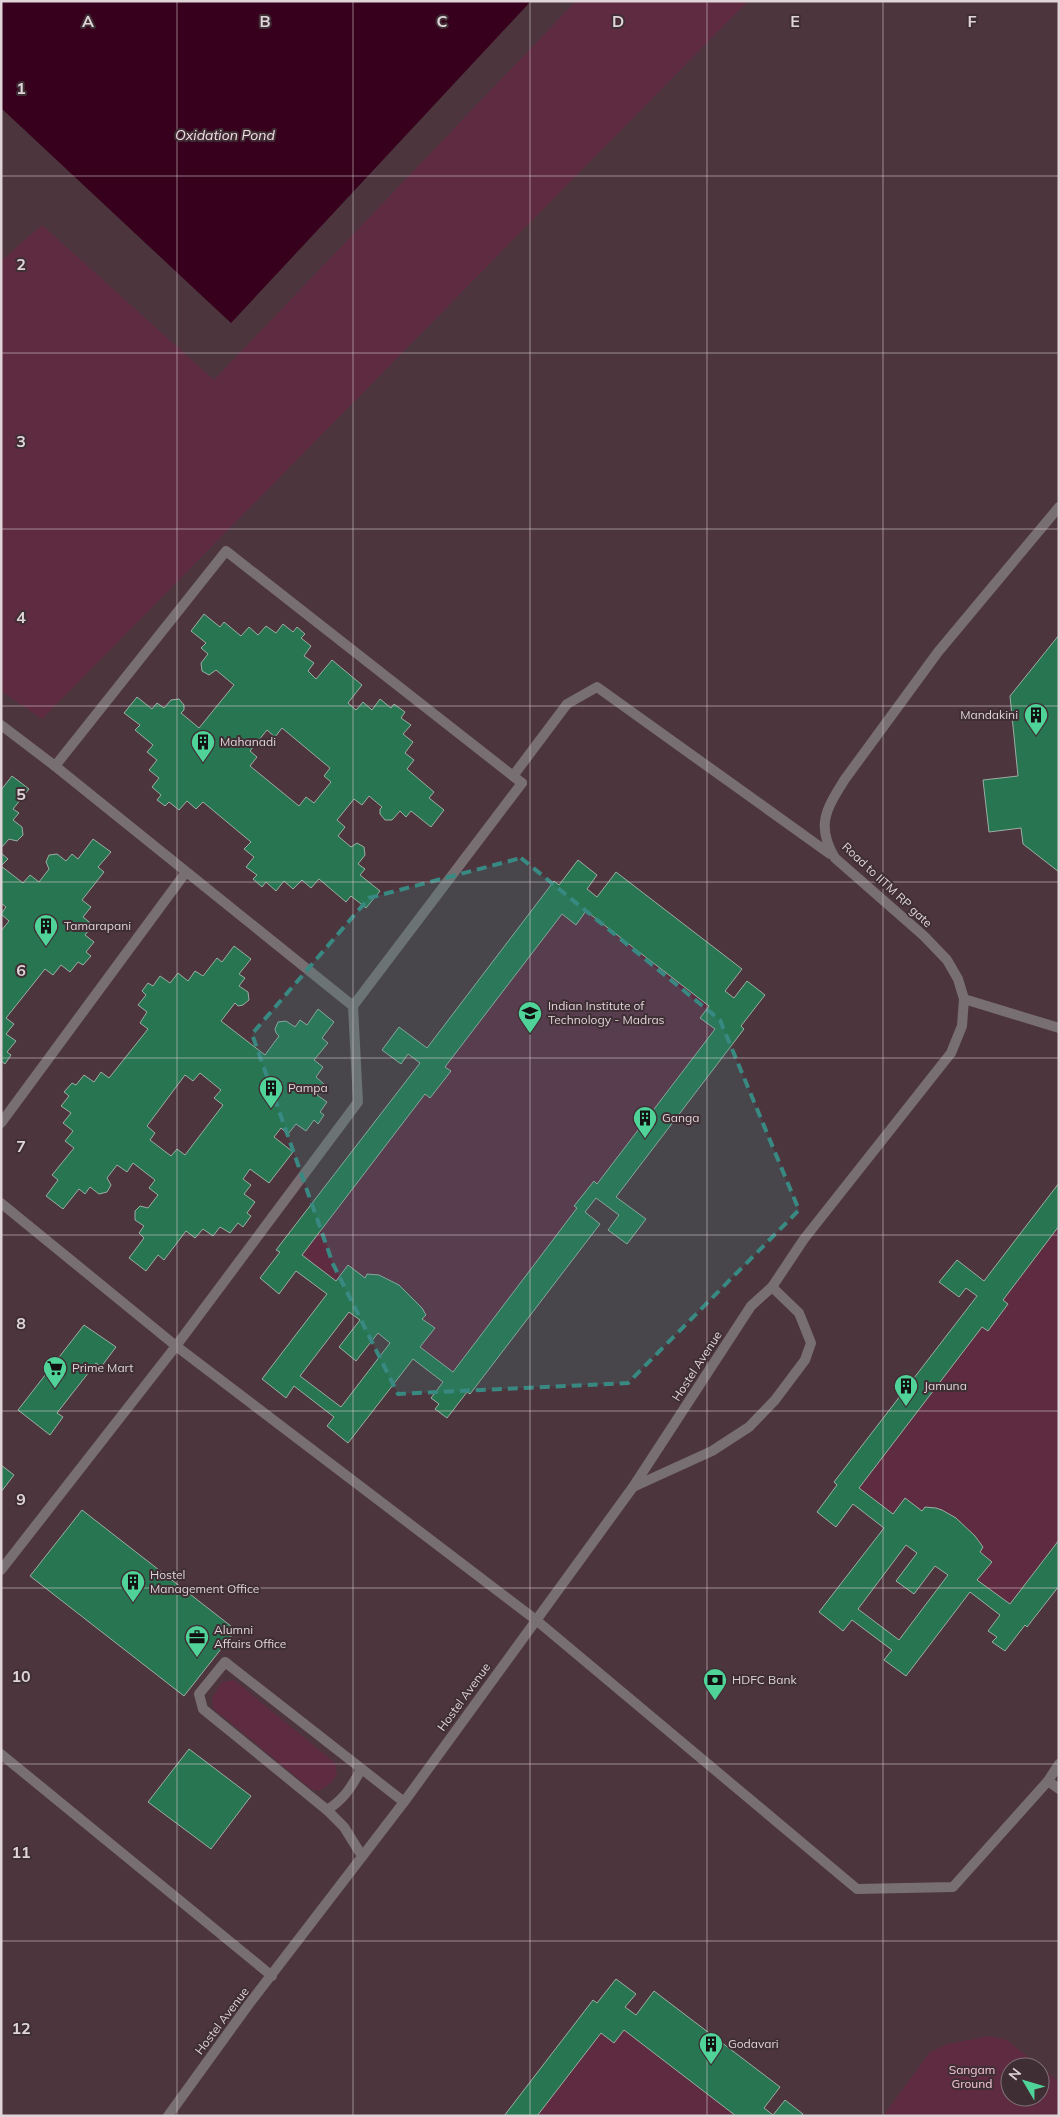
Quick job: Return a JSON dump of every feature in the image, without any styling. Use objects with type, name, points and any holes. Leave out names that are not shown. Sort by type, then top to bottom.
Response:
[{"type":"street","name":"Road to IITM RP gate","points":[[772,1287],[804,1239],[951,1053],[962,1026],[964,999],[958,979],[947,960],[924,936],[835,858],[826,843],[824,830],[832,800],[845,779],[938,652],[1059,507]]},
{"type":"street","points":[[1,1570],[176,1346],[358,1102],[353,1006],[522,783],[226,551],[55,766]]},
{"type":"street","points":[[513,776],[567,704],[597,687],[835,858]]},
{"type":"street","points":[[1,724],[353,1006]]},
{"type":"street","points":[[1,1122],[186,872]]},
{"type":"street","points":[[964,999],[1059,1028]]},
{"type":"street","points":[[1,1204],[176,1346],[536,1620],[857,1889],[953,1887],[1048,1781],[1059,1764]]},
{"type":"street","points":[[633,1487],[712,1451],[749,1427],[775,1400],[805,1360],[811,1343],[799,1313],[772,1287]]},
{"type":"street","name":"Hostel Avenue","points":[[168,2116],[404,1802],[633,1487],[751,1306],[772,1287]]},
{"type":"street","points":[[362,1856],[344,1827],[327,1810],[203,1710],[199,1694],[225,1662],[404,1802]]},
{"type":"street","points":[[1,1754],[272,1976]]},
{"type":"street","points":[[327,1810],[340,1802],[354,1784],[361,1769]]},
{"type":"street","points":[[1048,1781],[1059,1789]]},
{"type":"highlighted area","points":[[521,858],[720,1020],[799,1210],[628,1383],[398,1394],[333,1264],[252,1034],[369,898]]},
{"type":"shaded area","name":"Indian Institute of Technology - Madras","points":[[1,1],[1059,1],[1059,2116],[1,2116]]},
{"type":"green space","points":[[576,1],[748,1],[42,719],[1,691],[1,261],[42,225],[214,380]]},
{"type":"green space","points":[[586,911],[709,1006],[701,1018],[715,1029],[597,1184],[593,1182],[574,1206],[577,1208],[453,1372],[420,1347],[434,1328],[422,1319],[426,1315],[421,1307],[402,1287],[377,1275],[367,1274],[365,1278],[348,1265],[336,1281],[302,1255],[425,1094],[451,1071],[445,1067],[562,914]]},
{"type":"green space","points":[[1059,1226],[1059,1540],[1010,1604],[977,1580],[992,1562],[980,1552],[983,1547],[966,1526],[951,1515],[934,1508],[925,1507],[922,1511],[893,1514],[859,1488],[982,1327],[988,1331],[1008,1304],[1003,1300]]},
{"type":"green space","points":[[234,1680],[335,1763],[337,1775],[331,1783],[319,1791],[311,1789],[213,1708],[212,1698],[222,1682]]},
{"type":"green space","points":[[624,2030],[736,2116],[537,2116],[601,2033],[614,2043]]},
{"type":"green space","name":"Sangam Ground","points":[[990,2036],[1007,2040],[1028,2057],[1000,2057],[1000,2107],[1050,2107],[1050,2075],[1059,2082],[1059,2116],[883,2116],[930,2052],[948,2044]]},
{"type":"water","name":"Oxidation Pond","points":[[1,1],[531,1],[231,323],[1,108]]},
{"type":"building","name":"Mahanadi","points":[[204,614],[220,627],[224,622],[241,636],[249,627],[258,635],[266,626],[276,633],[283,624],[293,632],[297,627],[305,634],[301,638],[311,646],[304,656],[314,663],[308,671],[316,679],[332,660],[362,685],[348,703],[356,710],[363,702],[372,710],[380,699],[391,708],[394,704],[405,712],[401,718],[411,725],[403,734],[413,742],[405,753],[414,760],[407,769],[434,792],[429,798],[444,810],[431,827],[411,811],[406,817],[400,811],[392,820],[385,820],[380,814],[382,807],[369,796],[362,805],[354,799],[337,820],[345,827],[338,836],[351,847],[357,843],[364,847],[365,855],[358,864],[365,869],[360,875],[380,891],[366,908],[351,896],[346,902],[319,879],[311,888],[302,880],[293,889],[284,881],[276,891],[266,882],[262,887],[253,879],[257,875],[246,867],[254,857],[244,849],[251,842],[203,802],[196,809],[187,801],[179,810],[169,802],[165,806],[157,800],[161,795],[152,787],[159,778],[149,770],[157,760],[147,752],[153,745],[135,730],[140,725],[124,713],[137,697],[152,709],[157,703],[164,708],[171,700],[179,699],[184,705],[184,710],[181,713],[199,728],[234,685],[216,670],[209,675],[202,671],[201,663],[208,654],[201,648],[206,643],[191,631]],"holes":[[[282,728],[330,768],[324,776],[331,782],[314,803],[306,797],[299,806],[250,766],[257,757],[250,751],[267,730],[275,737]]]},
{"type":"building","name":"Mandakini","points":[[1059,635],[1059,872],[1023,844],[1021,828],[989,832],[983,780],[1018,776],[1010,696]]},
{"type":"building","points":[[12,776],[29,789],[13,809],[19,813],[13,820],[22,827],[23,835],[17,841],[9,839],[1,848],[1,790]]},
{"type":"building","name":"Tamarapani","points":[[93,839],[111,852],[98,867],[104,872],[82,900],[91,907],[83,917],[93,925],[85,935],[94,942],[86,952],[91,956],[83,965],[78,962],[70,972],[61,965],[53,975],[45,969],[6,1018],[14,1024],[6,1034],[16,1041],[7,1052],[11,1055],[5,1064],[1,1061],[1,931],[9,921],[1,914],[6,907],[1,903],[1,866],[23,883],[30,875],[39,882],[49,869],[46,862],[49,855],[57,854],[66,861],[72,854],[78,859]]},
{"type":"building","points":[[1,853],[8,859],[1,866]]},
{"type":"building","name":"Ganga","points":[[578,860],[597,875],[587,889],[597,897],[616,872],[742,969],[725,991],[734,998],[747,981],[765,995],[741,1026],[744,1029],[616,1197],[646,1219],[627,1244],[608,1230],[619,1215],[596,1198],[585,1212],[600,1224],[470,1394],[467,1392],[447,1418],[435,1409],[439,1404],[431,1398],[443,1382],[413,1359],[348,1443],[327,1426],[334,1417],[294,1386],[286,1398],[262,1379],[327,1294],[296,1271],[279,1294],[260,1278],[280,1252],[276,1250],[420,1063],[408,1054],[401,1064],[382,1050],[399,1027],[427,1048],[554,881],[559,885]],"holes":[[[586,911],[709,1006],[700,1018],[715,1029],[597,1184],[594,1181],[574,1206],[577,1208],[453,1372],[420,1347],[435,1328],[422,1319],[426,1315],[422,1308],[399,1285],[379,1275],[367,1274],[365,1278],[348,1265],[336,1281],[302,1255],[425,1094],[430,1098],[451,1071],[445,1067],[562,914],[576,925]],[[349,1312],[360,1320],[339,1347],[356,1361],[378,1333],[390,1343],[341,1407],[300,1376]]]},
{"type":"building","name":"Pampa","points":[[234,946],[251,959],[239,974],[245,978],[239,986],[248,992],[249,1000],[243,1005],[238,1006],[235,1003],[221,1021],[265,1055],[279,1036],[275,1029],[278,1022],[286,1021],[295,1027],[300,1020],[307,1025],[318,1009],[334,1022],[322,1038],[328,1043],[314,1060],[323,1067],[316,1077],[325,1085],[317,1095],[327,1102],[320,1112],[324,1115],[318,1124],[314,1120],[306,1131],[296,1124],[288,1134],[281,1128],[274,1137],[293,1152],[269,1183],[250,1169],[243,1179],[251,1185],[244,1194],[255,1202],[247,1213],[251,1216],[243,1227],[238,1223],[230,1233],[220,1227],[213,1236],[203,1229],[195,1238],[186,1231],[164,1260],[158,1255],[146,1271],[129,1258],[144,1238],[139,1233],[144,1226],[135,1220],[135,1211],[140,1206],[148,1208],[158,1195],[149,1188],[155,1180],[133,1163],[127,1172],[117,1165],[107,1178],[111,1185],[107,1192],[99,1194],[90,1187],[85,1194],[79,1189],[63,1209],[46,1196],[58,1180],[52,1175],[74,1148],[65,1141],[73,1131],[63,1123],[71,1113],[61,1106],[69,1096],[64,1092],[72,1083],[76,1085],[84,1075],[94,1082],[101,1072],[109,1078],[148,1029],[140,1023],[147,1012],[138,1005],[146,995],[142,991],[148,983],[153,986],[160,976],[170,983],[178,973],[188,981],[195,971],[203,976],[217,958],[222,962]],"holes":[[[200,1073],[221,1090],[214,1098],[223,1105],[185,1155],[177,1149],[171,1156],[150,1140],[155,1133],[147,1126],[185,1075],[193,1081]]]},
{"type":"building","name":"Jamuna","points":[[1059,1183],[1059,1226],[1003,1300],[1008,1304],[988,1331],[982,1327],[859,1488],[893,1514],[905,1498],[922,1511],[925,1507],[936,1508],[956,1518],[975,1536],[983,1547],[980,1552],[992,1562],[977,1580],[1010,1604],[1059,1540],[1059,1586],[1027,1627],[1025,1625],[1005,1651],[992,1642],[997,1637],[988,1631],[1000,1615],[970,1592],[906,1676],[884,1660],[892,1650],[852,1620],[843,1631],[819,1612],[884,1528],[853,1504],[836,1527],[817,1512],[837,1485],[834,1482],[977,1296],[966,1288],[959,1297],[939,1282],[957,1260],[984,1281]],"holes":[[[906,1545],[917,1553],[896,1581],[914,1594],[935,1566],[948,1575],[899,1640],[858,1609]]]},
{"type":"building","name":"Prime Mart","points":[[84,1325],[116,1347],[101,1367],[96,1363],[57,1413],[63,1417],[50,1435],[18,1410]]},
{"type":"building","points":[[1,1465],[14,1475],[1,1492]]},
{"type":"building","name":"Hostel Management Office","points":[[82,1510],[236,1630],[184,1696],[30,1576]]},
{"type":"building","points":[[189,1749],[251,1796],[211,1849],[148,1802]]},
{"type":"building","name":"Godavari","points":[[616,1979],[636,1994],[625,2007],[636,2015],[654,1991],[780,2087],[764,2108],[773,2115],[785,2100],[803,2114],[801,2116],[736,2116],[624,2030],[614,2043],[601,2033],[537,2116],[504,2116],[593,2000],[597,2003]]},
{"type":"place","name":"Mandakini","points":[[1036,736]]},
{"type":"place","name":"Mahanadi","points":[[203,763]]},
{"type":"place","name":"Tamarapani","points":[[46,947]]},
{"type":"place","name":"Indian Institute of Technology - Madras","points":[[530,1034]]},
{"type":"place","name":"Pampa","points":[[271,1109]]},
{"type":"place","name":"Ganga","points":[[645,1139]]},
{"type":"place","name":"Prime Mart","points":[[55,1389]]},
{"type":"place","name":"Jamuna","points":[[906,1407]]},
{"type":"place","name":"Hostel Management Office","points":[[133,1603]]},
{"type":"place","name":"Alumni Affairs Office","points":[[197,1658]]},
{"type":"place","name":"HDFC Bank","points":[[715,1701]]},
{"type":"place","name":"Godavari","points":[[711,2065]]}]
